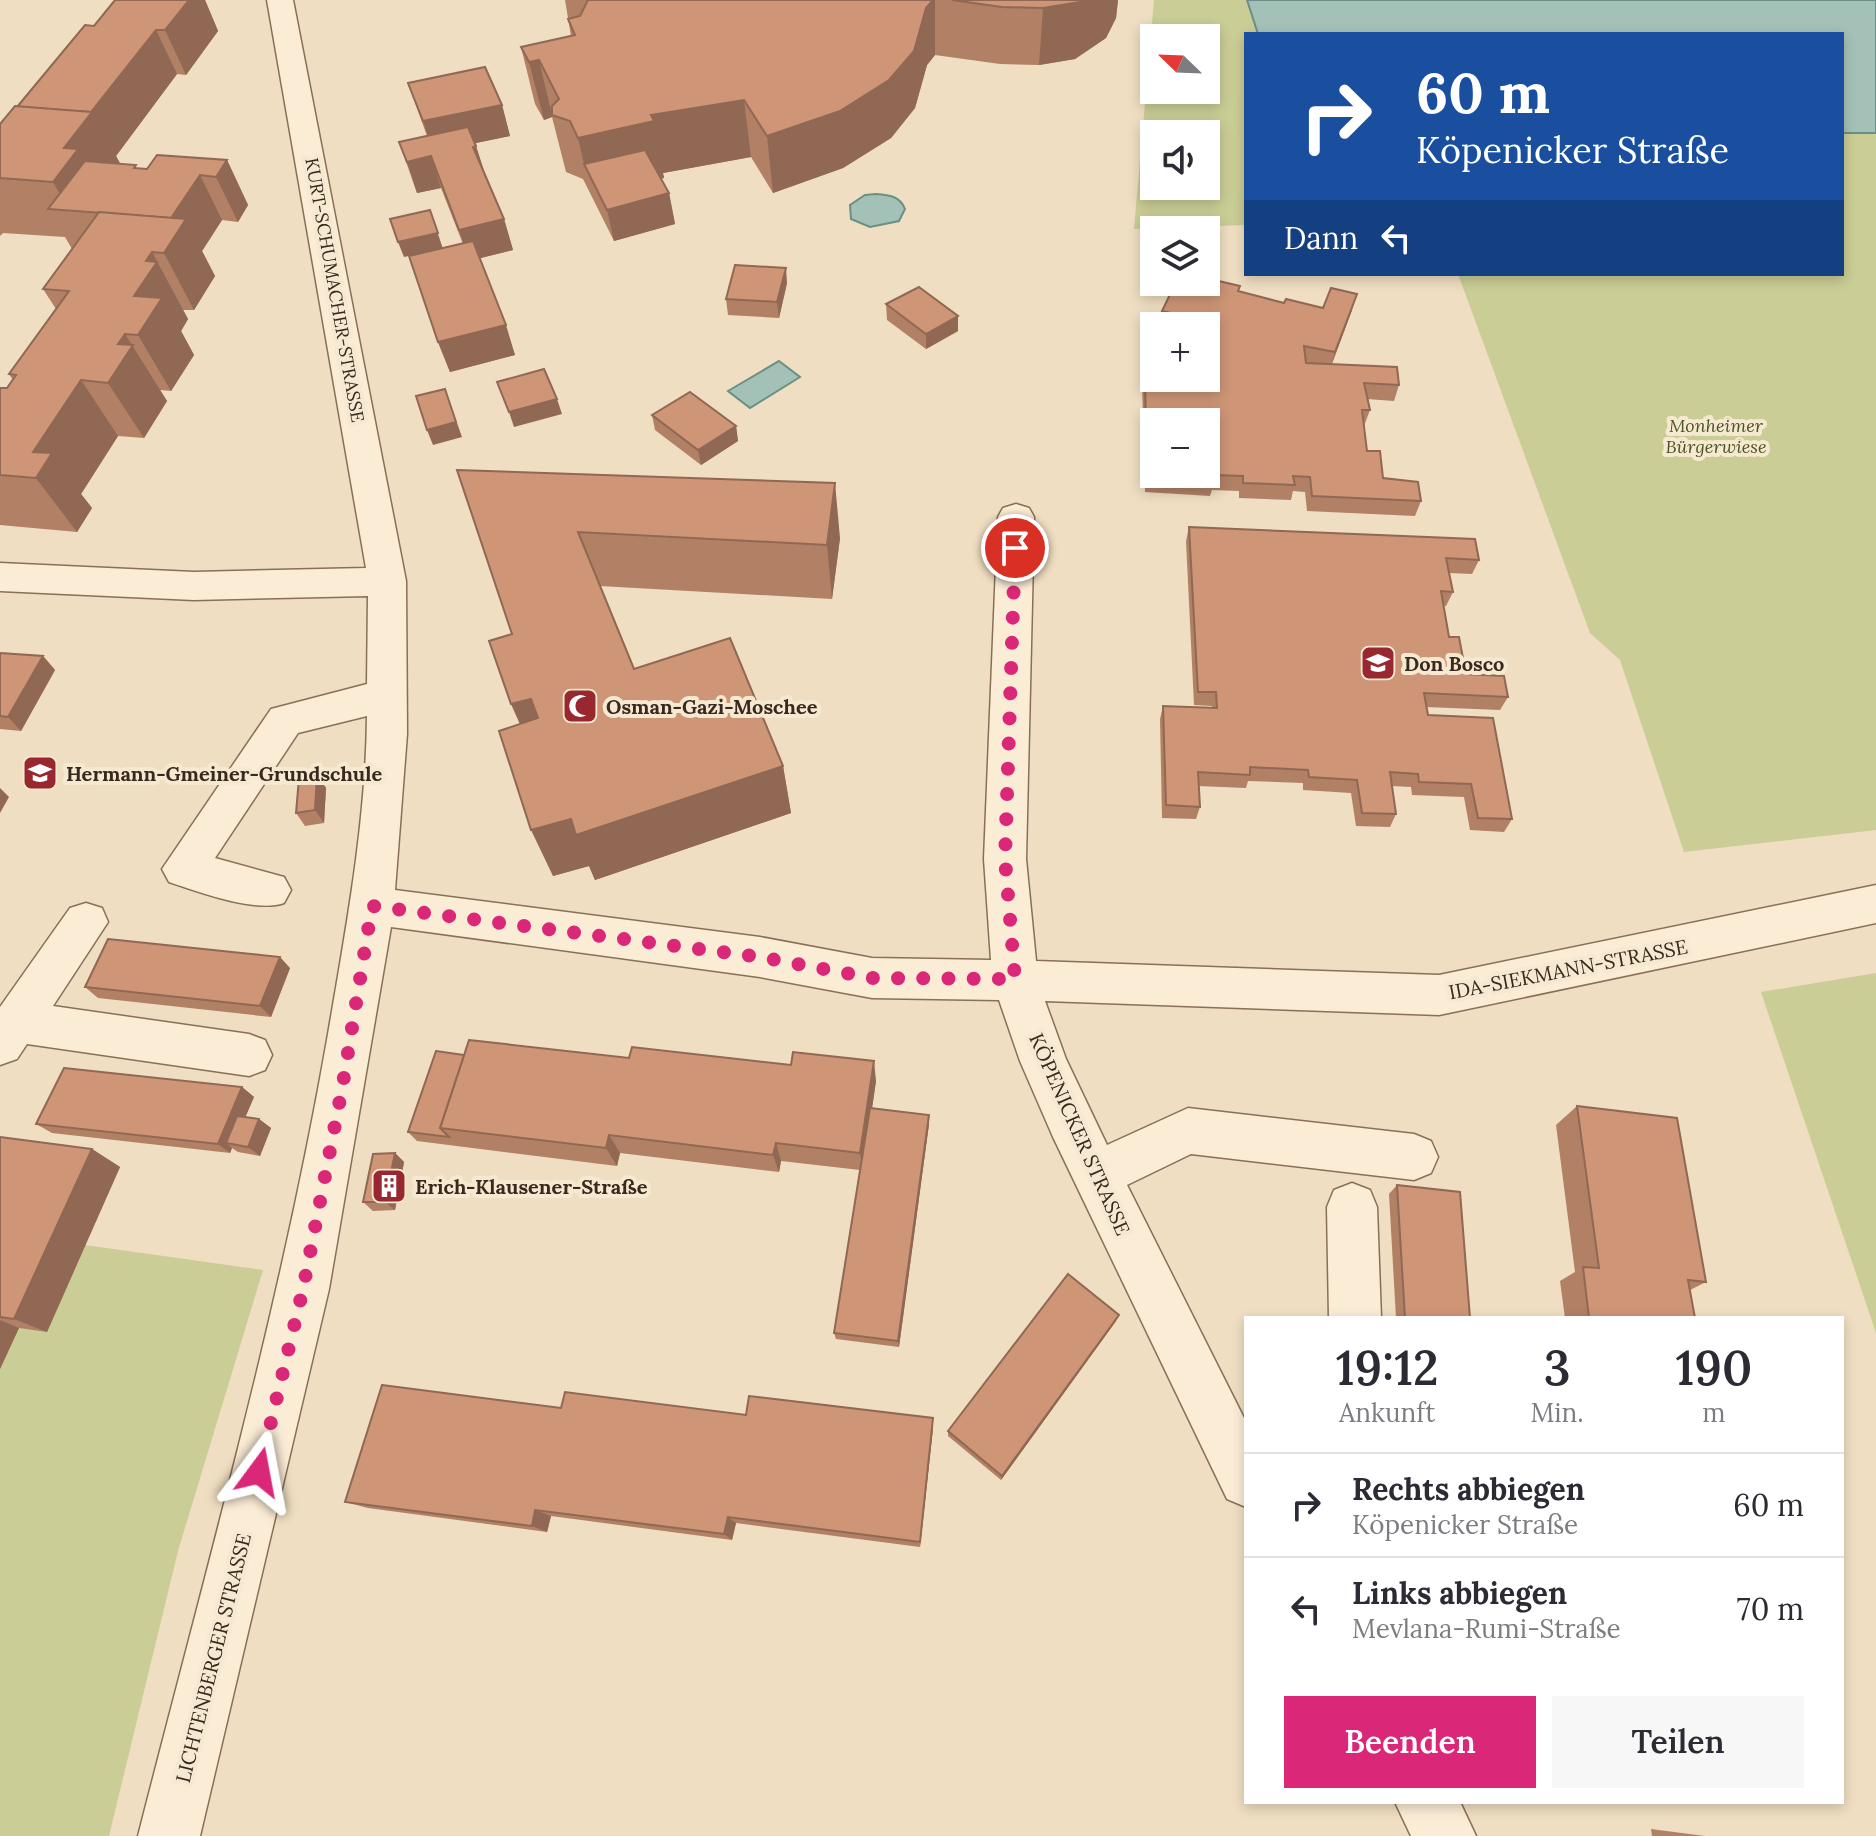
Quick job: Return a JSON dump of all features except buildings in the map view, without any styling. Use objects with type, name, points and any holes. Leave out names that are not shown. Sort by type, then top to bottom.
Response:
[{"type":"street","name":"KURT-SCHUMACHER-STRASSE","points":[[280,0],[387,581]]},
{"type":"street","name":"KÖPENICKER STRASSE","points":[[1016,517],[1005,859],[1015,979],[1043,1061],[1244,1476]]},
{"type":"street","points":[[0,577],[99,585],[253,588],[387,581]]},
{"type":"street","name":"LICHTENBERGER STRASSE","points":[[169,1836],[303,1289],[342,1089],[372,906],[387,695],[387,581]]},
{"type":"street","points":[[269,890],[184,869],[285,720],[387,695]]},
{"type":"street","name":"IDA-SIEKMANN-STRASSE","points":[[1015,979],[1439,995],[1611,962],[1876,904]]},
{"type":"street","points":[[372,906],[760,957],[872,978],[1015,979]]},
{"type":"street","points":[[86,922],[8,1034],[249,1055]]},
{"type":"street","points":[[1097,1174],[1188,1131],[1414,1157]]},
{"type":"street","points":[[1352,1207],[1355,1316]]},
{"type":"street","points":[[1427,1804],[1445,1836]]},
{"type":"green space","points":[[1154,0],[1247,0],[1257,32],[1244,32],[1244,225],[1220,226],[1220,216],[1140,216],[1140,229],[1134,229],[1140,160],[1140,200],[1220,200],[1220,120],[1144,120],[1145,104],[1220,104],[1220,24],[1152,24]]},
{"type":"green space","name":"Monheimer Bürgerwiese","points":[[1844,133],[1876,133],[1876,830],[1684,852],[1620,660],[1590,633],[1459,276],[1844,276]]},
{"type":"green space","points":[[1876,973],[1876,1333],[1761,992]]},
{"type":"green space","points":[[85,1245],[263,1270],[178,1551],[109,1836],[0,1836],[0,1369],[19,1328],[47,1331]]},
{"type":"water","points":[[1247,0],[1876,0],[1876,133],[1844,133],[1844,32],[1257,32]]},
{"type":"water","points":[[876,194],[900,201],[905,209],[899,221],[870,227],[851,219],[850,205],[865,195]]},
{"type":"water","points":[[779,361],[800,377],[750,408],[728,391]]},
{"type":"place","name":"Don Bosco","points":[[1378,663]]},
{"type":"place","name":"Osman-Gazi-Moschee","points":[[580,706]]},
{"type":"place","name":"Hermann-Gmeiner-Grundschule","points":[[40,773]]},
{"type":"place","name":"Erich-Klausener-Straße","points":[[389,1186]]},
{"type":"route","points":[[259,1472],[303,1289],[342,1089],[372,906],[760,957],[872,978],[1015,979],[1005,859],[1015,548]]}]
